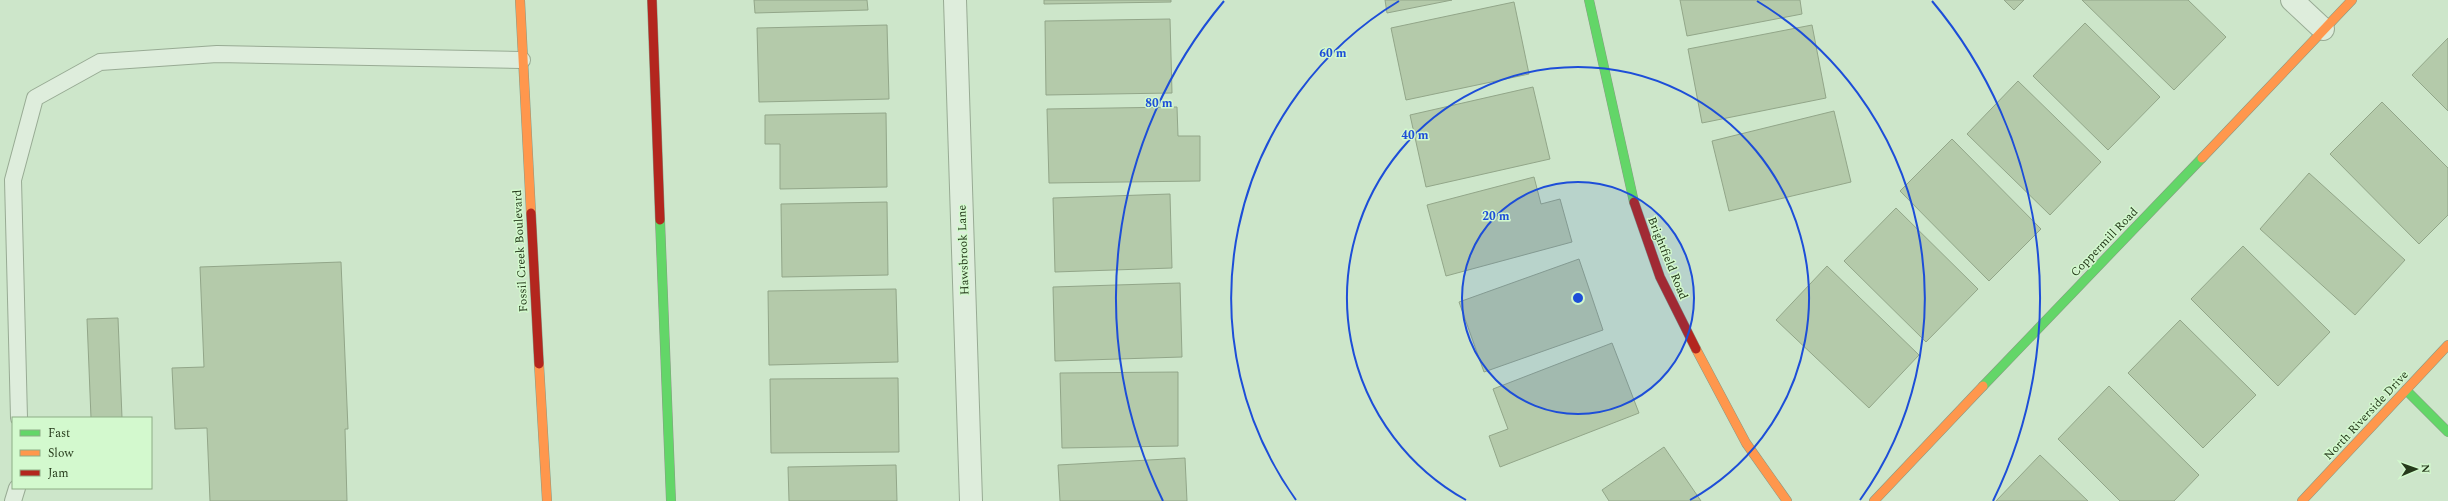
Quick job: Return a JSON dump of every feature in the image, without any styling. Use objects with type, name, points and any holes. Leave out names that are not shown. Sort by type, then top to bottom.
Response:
[{"type":"main road","name":"Fossil Creek Boulevard","points":[[520,0],[522,60],[547,501]]},
{"type":"main road","points":[[652,0],[671,501]]},
{"type":"main road","name":"Brightfield Road","points":[[1589,0],[1637,213],[1663,280],[1694,348],[1734,421],[1775,488],[1787,501]]},
{"type":"main road","name":"Coppermill Road","points":[[1874,501],[2352,0]]},
{"type":"main road","name":"North Riverside Drive","points":[[2302,501],[2448,345]]},
{"type":"main road","points":[[2406,390],[2448,432]]},
{"type":"street","name":"Hawsbrook Lane","points":[[955,0],[971,501]]},
{"type":"street","points":[[2292,0],[2323,29]]},
{"type":"lane","points":[[19,417],[13,180],[36,98],[100,62],[217,54],[522,60]]},
{"type":"lane","points":[[13,501],[17,489]]},
{"type":"building","points":[[754,0],[867,0],[868,10],[755,13]]},
{"type":"building","points":[[1044,0],[1171,0],[1171,2],[1044,4]]},
{"type":"building","points":[[1385,0],[1452,0],[1387,13]]},
{"type":"building","points":[[1680,0],[1800,0],[1802,14],[1687,36]]},
{"type":"building","points":[[2004,0],[2024,0],[2014,10]]},
{"type":"building","points":[[2082,0],[2188,0],[2226,37],[2174,90]]},
{"type":"building","points":[[1514,2],[1529,74],[1406,100],[1391,28]]},
{"type":"building","points":[[1170,19],[1172,93],[1046,95],[1045,21]]},
{"type":"building","points":[[2085,23],[2160,97],[2108,150],[2033,76]]},
{"type":"building","points":[[887,25],[889,99],[759,102],[757,28]]},
{"type":"building","points":[[1812,25],[1826,98],[1702,123],[1688,49]]},
{"type":"building","points":[[2448,38],[2448,111],[2412,75]]},
{"type":"building","points":[[2018,81],[2101,162],[2050,215],[1967,134]]},
{"type":"building","points":[[1533,87],[1550,159],[1426,187],[1410,115]]},
{"type":"building","points":[[2382,102],[2448,168],[2448,215],[2419,244],[2330,154]]},
{"type":"building","points":[[1177,107],[1178,136],[1200,136],[1200,181],[1049,183],[1047,109]]},
{"type":"building","points":[[1834,111],[1851,182],[1729,211],[1712,141]]},
{"type":"building","points":[[886,113],[887,187],[780,189],[780,144],[765,144],[765,115]]},
{"type":"building","points":[[1952,139],[2041,229],[1989,281],[1900,191]]},
{"type":"building","points":[[2309,173],[2405,260],[2355,315],[2260,229]]},
{"type":"building","points":[[1534,177],[1541,204],[1560,199],[1572,242],[1446,276],[1427,205]]},
{"type":"building","points":[[1170,194],[1172,268],[1055,272],[1053,198]]},
{"type":"building","points":[[887,202],[888,275],[782,277],[781,204]]},
{"type":"building","points":[[1896,208],[1978,289],[1926,342],[1844,261]]},
{"type":"building","points":[[2243,246],[2330,332],[2278,386],[2191,299]]},
{"type":"building","points":[[1579,259],[1603,330],[1484,372],[1459,302]]},
{"type":"building","points":[[341,262],[348,429],[345,429],[347,501],[210,501],[207,428],[175,429],[172,368],[204,367],[200,267]]},
{"type":"building","points":[[1827,266],[1919,355],[1869,408],[1776,320]]},
{"type":"building","points":[[1180,283],[1182,357],[1055,361],[1053,287]]},
{"type":"building","points":[[896,289],[898,362],[769,365],[768,291]]},
{"type":"building","points":[[118,318],[122,417],[91,417],[87,319]]},
{"type":"building","points":[[2180,320],[2256,395],[2203,448],[2128,373]]},
{"type":"building","points":[[1612,343],[1639,413],[1500,467],[1489,436],[1508,429],[1493,389]]},
{"type":"building","points":[[1178,372],[1178,446],[1062,448],[1060,373]]},
{"type":"building","points":[[898,378],[899,452],[771,453],[770,379]]},
{"type":"building","points":[[2109,386],[2199,475],[2174,501],[2120,501],[2058,439]]},
{"type":"building","points":[[1664,447],[1701,501],[1609,501],[1602,490]]},
{"type":"building","points":[[2040,455],[2088,501],[1996,501]]},
{"type":"building","points":[[1185,458],[1187,501],[1060,501],[1058,465]]},
{"type":"building","points":[[896,465],[897,501],[789,501],[788,467]]},
{"type":"traffic: fast","points":[[1589,0],[1634,202]]},
{"type":"traffic: fast","points":[[1983,386],[2202,158]]},
{"type":"traffic: fast","points":[[660,220],[671,501]]},
{"type":"traffic: fast","points":[[2406,390],[2448,432]]},
{"type":"traffic: slow","points":[[520,0],[531,213]]},
{"type":"traffic: slow","points":[[2202,158],[2352,0]]},
{"type":"traffic: slow","points":[[2302,501],[2448,345]]},
{"type":"traffic: slow","points":[[1696,349],[1746,443],[1787,501]]},
{"type":"traffic: slow","points":[[539,364],[547,501]]},
{"type":"traffic: slow","points":[[1874,501],[1983,386]]},
{"type":"traffic: jam","points":[[652,0],[660,220]]},
{"type":"traffic: jam","points":[[1634,202],[1660,277],[1696,349]]},
{"type":"traffic: jam","points":[[531,213],[539,364]]}]
